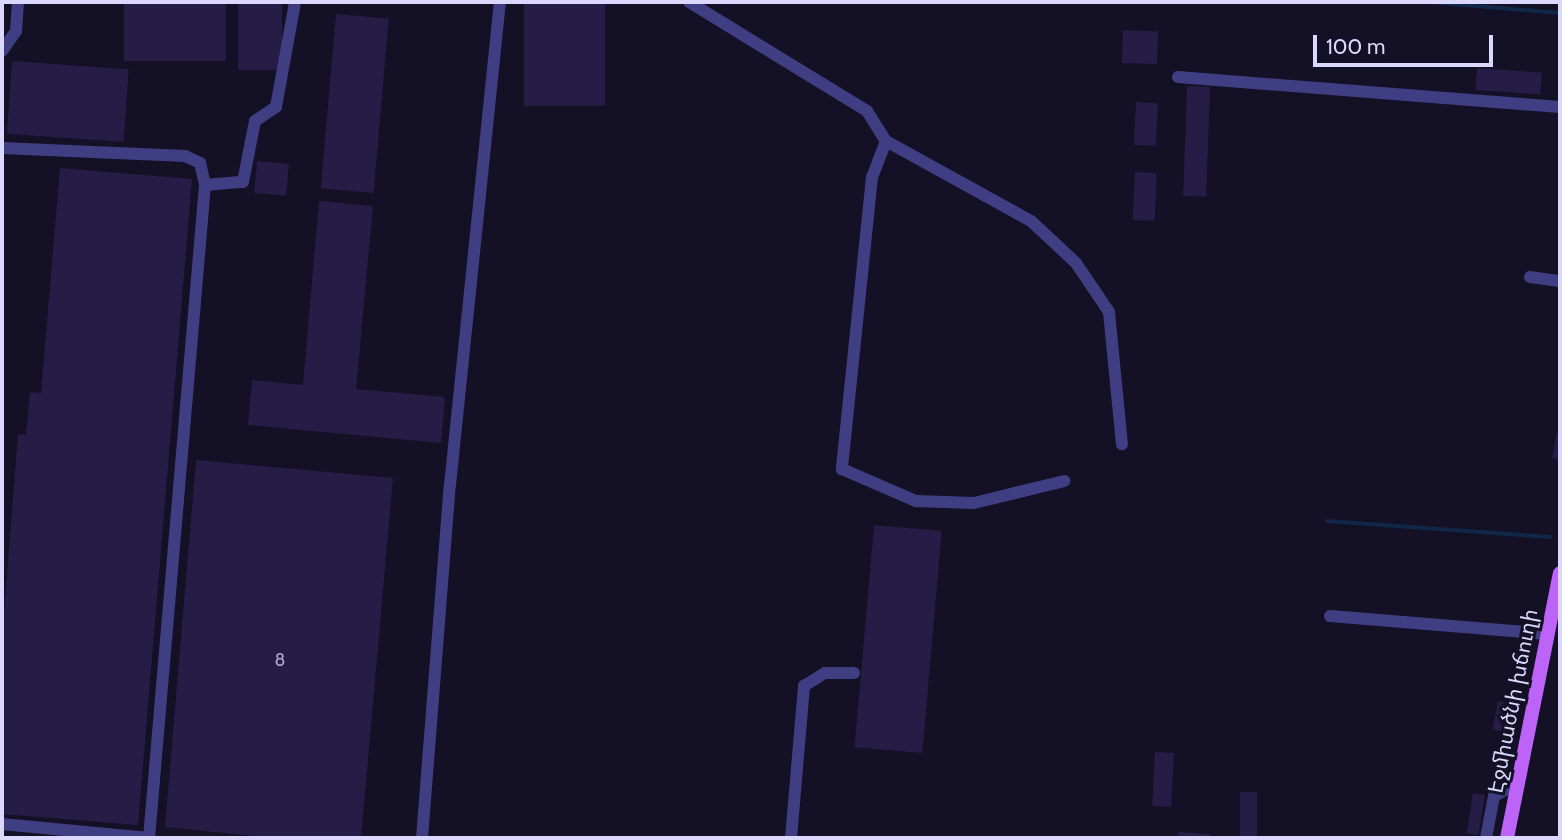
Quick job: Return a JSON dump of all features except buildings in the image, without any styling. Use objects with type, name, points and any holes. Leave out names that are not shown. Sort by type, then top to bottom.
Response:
[{"type":"main road","name":"Էջմիածնի խճուղի","points":[[1507,838],[1560,573]]},
{"type":"lane","points":[[2,51],[16,31],[18,2]]},
{"type":"lane","points":[[205,185],[243,182],[255,121],[276,107],[295,2]]},
{"type":"lane","points":[[422,838],[450,485],[500,2]]},
{"type":"lane","points":[[689,2],[867,111],[886,141],[1031,221],[1076,263],[1109,312],[1122,444]]},
{"type":"lane","points":[[1178,77],[1560,107]]},
{"type":"lane","points":[[886,141],[872,177],[842,469],[916,500],[974,503],[1064,481]]},
{"type":"lane","points":[[2,148],[185,156],[200,163],[205,185],[149,838],[2,824]]},
{"type":"lane","points":[[1530,277],[1560,281]]},
{"type":"lane","points":[[1330,616],[1548,634]]},
{"type":"lane","points":[[791,838],[804,686],[825,673],[854,673]]},
{"type":"lane","points":[[1486,838],[1494,796],[1518,783]]},
{"type":"waterway","points":[[1429,2],[1560,13]]},
{"type":"waterway","points":[[1327,521],[1550,537]]}]
